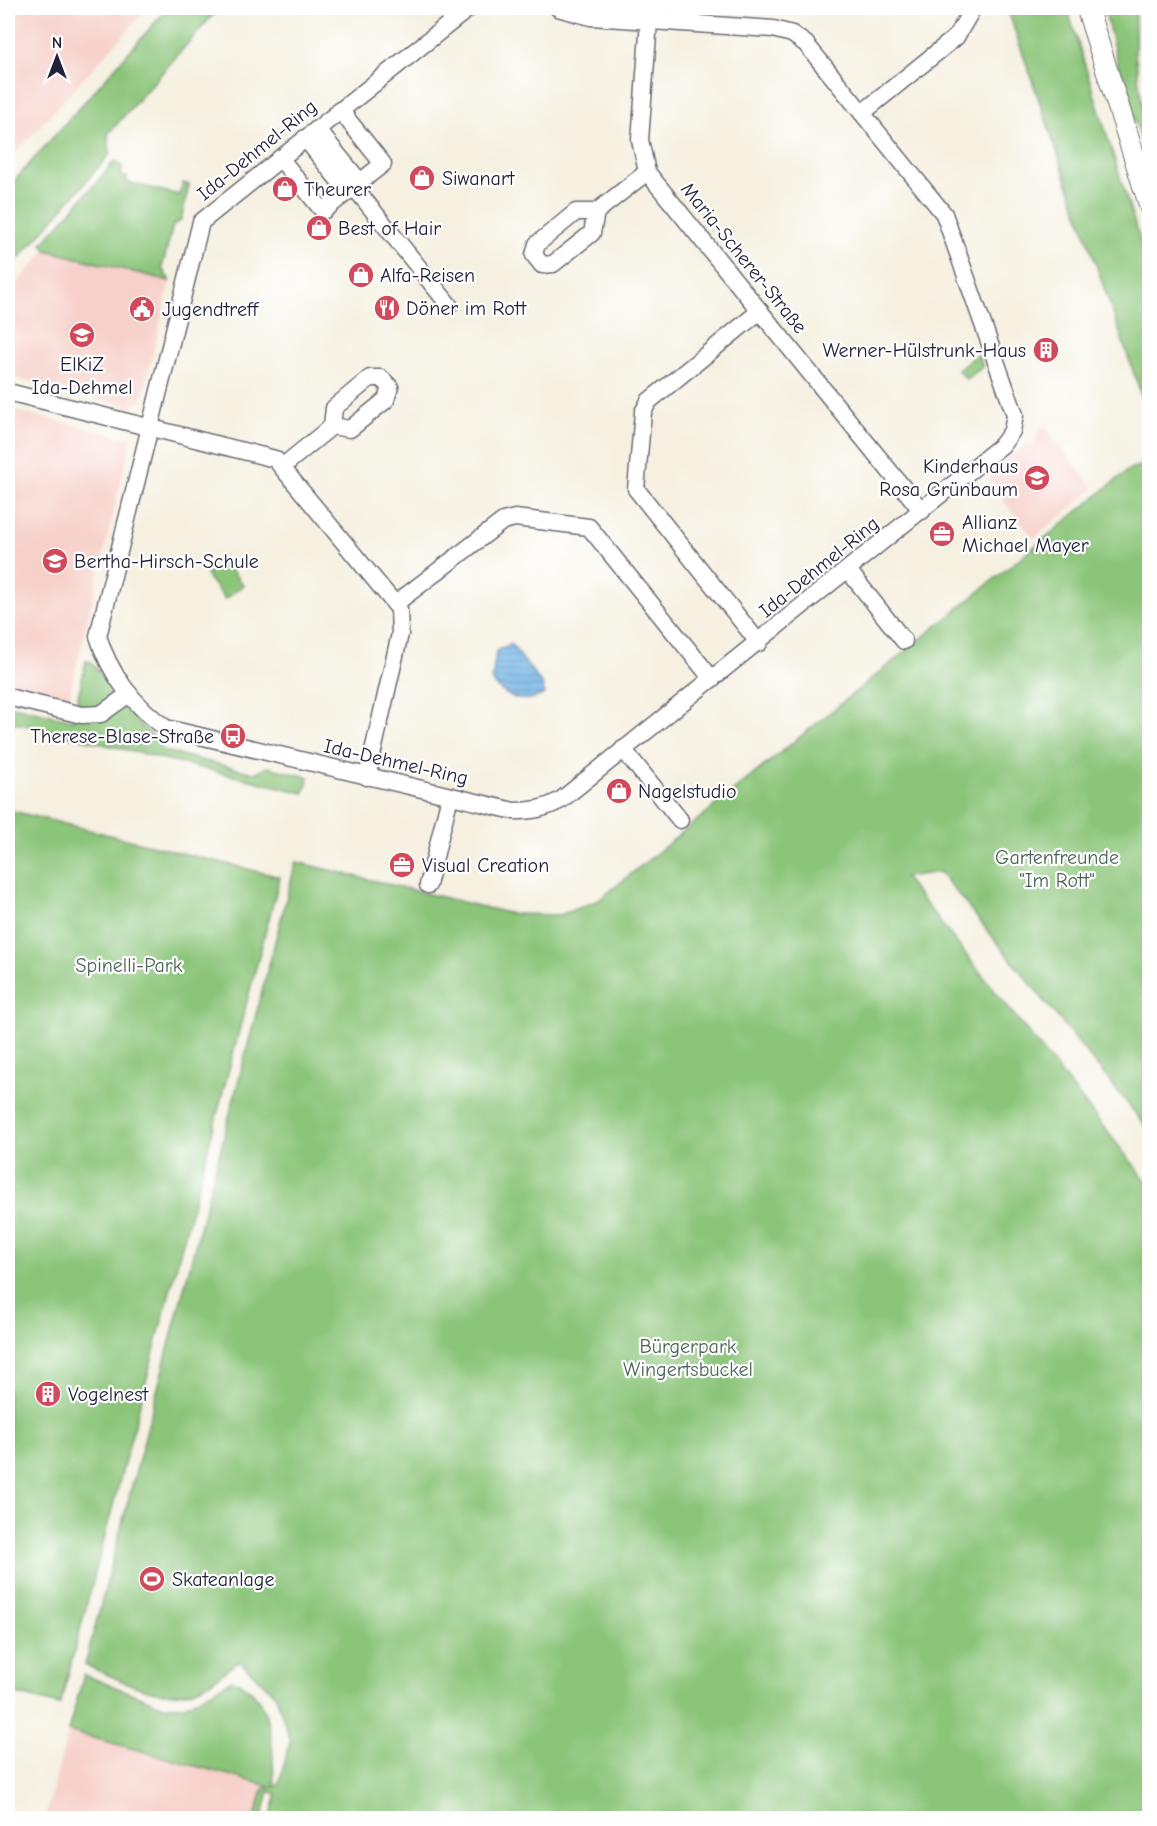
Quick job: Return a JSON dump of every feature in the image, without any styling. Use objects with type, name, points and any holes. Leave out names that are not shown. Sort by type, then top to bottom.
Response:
[{"type":"main road","points":[[1087,8],[1149,206]]},
{"type":"street","name":"Ida-Dehmel-Ring","points":[[469,8],[201,222],[98,636],[106,662],[129,694],[149,716],[166,728],[514,811],[539,810],[561,800],[759,643],[1002,445],[1012,431],[1015,415],[944,214],[806,44],[792,34],[773,29],[650,14],[591,17],[558,8]]},
{"type":"street","points":[[862,113],[956,37],[968,11]]},
{"type":"street","name":"Maria-Scherer-Straße","points":[[650,14],[640,140],[646,172],[922,511]]},
{"type":"street","points":[[280,158],[323,211],[383,164],[340,110]]},
{"type":"street","points":[[311,134],[449,305]]},
{"type":"street","points":[[596,212],[646,172]]},
{"type":"street","points":[[759,643],[636,489],[643,412],[649,401],[760,311]]},
{"type":"street","points":[[8,392],[275,459],[399,609],[400,634],[367,777]]},
{"type":"street","points":[[282,467],[332,426]]},
{"type":"street","points":[[395,604],[502,521],[516,518],[589,527],[712,679]]},
{"type":"street","points":[[848,570],[904,641]]},
{"type":"street","points":[[8,697],[82,715],[101,714],[129,694]]},
{"type":"street","points":[[623,749],[680,820]]},
{"type":"street","points":[[428,885],[450,796]]},
{"type":"shaded area","points":[[8,8],[148,8],[8,161]]},
{"type":"shaded area","name":"ElKiZ Ida-Dehmel","points":[[46,250],[170,281],[142,400],[129,407],[8,376],[8,293]]},
{"type":"shaded area","name":"Bertha-Hirsch-Schule","points":[[8,409],[131,439],[69,697],[8,682]]},
{"type":"shaded area","name":"Kinderhaus Rosa Grünbaum","points":[[1040,427],[1046,428],[1094,489],[1034,538],[989,483],[990,473],[1026,444],[1035,446]]},
{"type":"shaded area","points":[[68,1732],[264,1786],[255,1818],[45,1818]]},
{"type":"green space","points":[[168,8],[219,8],[108,134],[110,154],[8,271],[8,188]]},
{"type":"green space","points":[[1007,8],[1067,8],[1149,269],[1149,417]]},
{"type":"green space","points":[[1104,8],[1135,8],[1135,53],[1144,119],[1149,125],[1149,166],[1120,72]]},
{"type":"green space","points":[[115,161],[122,167],[121,176],[127,177],[126,182],[179,195],[183,183],[189,185],[181,220],[173,225],[162,268],[170,281],[46,250],[42,244]]},
{"type":"green space","points":[[978,354],[983,367],[966,379],[958,370]]},
{"type":"green space","name":"Bürgerpark Wingertsbuckel","points":[[1149,463],[1149,1130],[940,872],[904,877],[1149,1184],[1149,1818],[270,1818],[277,1794],[269,1791],[262,1818],[255,1818],[263,1789],[272,1787],[68,1731],[84,1675],[164,1706],[185,1706],[232,1680],[246,1687],[256,1697],[263,1710],[271,1740],[274,1787],[279,1784],[290,1742],[276,1695],[239,1661],[205,1685],[189,1691],[174,1693],[159,1693],[144,1689],[85,1665],[296,862],[512,914],[560,915],[599,900],[1130,469]]},
{"type":"green space","points":[[224,561],[243,585],[225,599],[206,575]]},
{"type":"green space","points":[[86,661],[91,662],[141,726],[155,737],[164,751],[254,773],[268,767],[309,777],[304,793],[8,721],[8,705],[73,720]]},
{"type":"green space","name":"Spinelli-Park","points":[[8,810],[280,877],[60,1705],[8,1692]]},
{"type":"water","points":[[511,644],[542,684],[544,694],[529,699],[515,698],[503,692],[492,681],[496,651]]},
{"type":"tram line","points":[[1145,8],[1150,51]]},
{"type":"place","name":"Siwanart","points":[[422,178]]},
{"type":"place","name":"Theurer","points":[[285,189]]},
{"type":"place","name":"Best of Hair","points":[[319,228]]},
{"type":"place","name":"Alfa-Reisen","points":[[361,275]]},
{"type":"place","name":"Döner im Rott","points":[[387,308]]},
{"type":"place","name":"Jugendtreff","points":[[142,309]]},
{"type":"place","name":"ElKiZ Ida-Dehmel","points":[[82,335]]},
{"type":"place","name":"Werner-Hülstrunk-Haus","points":[[1046,350]]},
{"type":"place","name":"Kinderhaus Rosa Grünbaum","points":[[1037,478]]},
{"type":"place","name":"Allianz Michael Mayer","points":[[942,534]]},
{"type":"place","name":"Bertha-Hirsch-Schule","points":[[55,561]]},
{"type":"place","name":"Therese-Blase-Straße","points":[[233,736]]},
{"type":"place","name":"Nagelstudio","points":[[619,791]]},
{"type":"place","name":"Visual Creation","points":[[402,865]]},
{"type":"place","name":"Vogelnest","points":[[48,1394]]},
{"type":"place","name":"Skateanlage","points":[[152,1579]]},
{"type":"park label","name":"Gartenfreunde \"Im Rott\"","points":[[1057,868]]}]
